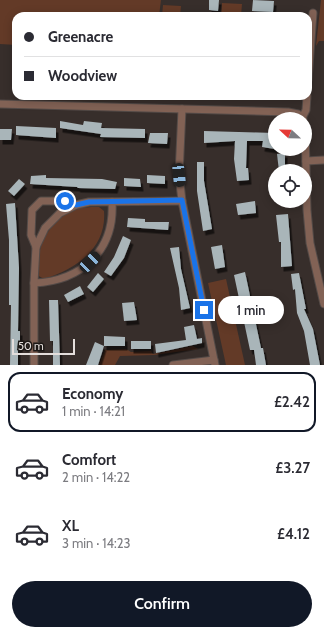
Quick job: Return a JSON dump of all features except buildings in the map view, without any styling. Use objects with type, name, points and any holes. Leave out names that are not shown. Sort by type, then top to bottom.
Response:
[{"type":"street","points":[[312,26],[313,13]]},
{"type":"street","points":[[305,112],[307,100]]},
{"type":"street","points":[[0,104],[288,112]]},
{"type":"street","points":[[173,365],[215,362],[182,200],[179,175],[182,109]]},
{"type":"street","points":[[306,156],[307,210],[310,243],[324,304]]},
{"type":"street","points":[[306,161],[324,160]]},
{"type":"street","points":[[34,365],[34,283],[36,247],[45,228],[60,213],[76,205],[89,202],[182,200]]},
{"type":"street","points":[[36,247],[31,235],[32,210],[41,201],[65,201],[76,205]]},
{"type":"street","points":[[34,283],[65,278],[82,269],[97,254],[107,237],[113,219],[112,202]]},
{"type":"shaded area","points":[[0,0],[161,0],[160,12],[12,12],[12,45],[0,44]]},
{"type":"shaded area","points":[[321,0],[324,0],[324,41],[319,41],[316,46]]},
{"type":"shaded area","points":[[222,3],[242,4],[241,12],[221,12]]},
{"type":"shaded area","points":[[163,5],[181,6],[180,12],[162,12]]},
{"type":"shaded area","points":[[88,207],[99,207],[104,211],[104,224],[95,246],[87,255],[78,263],[56,275],[44,279],[37,275],[42,244],[49,231],[59,219],[71,211]]},
{"type":"shaded area","points":[[226,279],[245,365],[226,365],[208,283]]},
{"type":"shaded area","points":[[193,346],[198,349],[154,355],[120,356],[115,365],[99,365],[105,350],[126,349],[131,352],[151,351],[153,354]]},
{"type":"route","points":[[65,201],[76,205],[89,202],[182,200],[204,310]]}]
